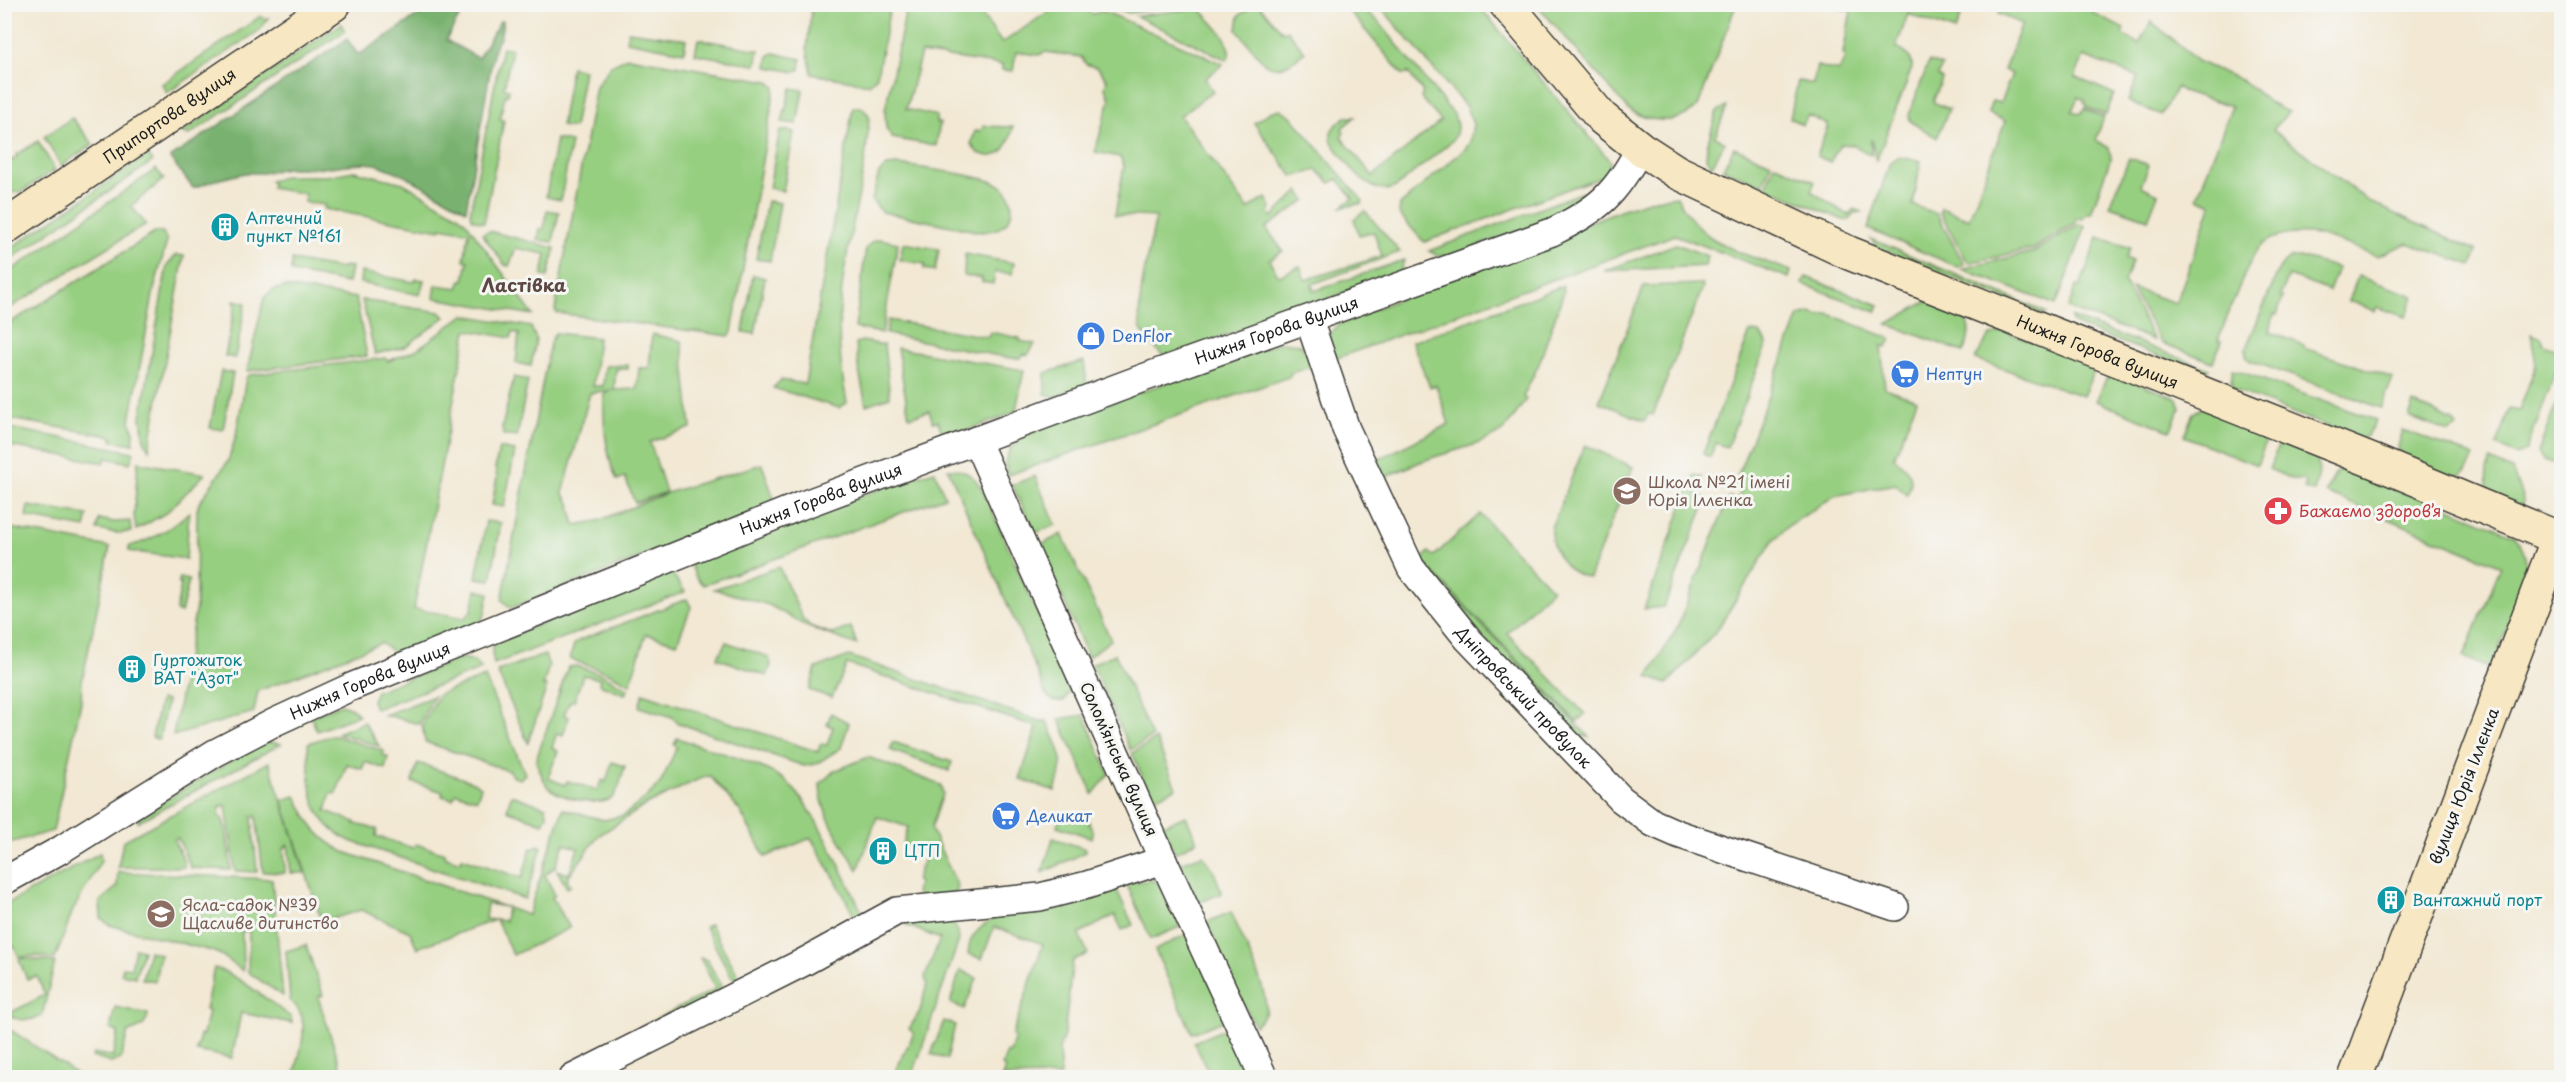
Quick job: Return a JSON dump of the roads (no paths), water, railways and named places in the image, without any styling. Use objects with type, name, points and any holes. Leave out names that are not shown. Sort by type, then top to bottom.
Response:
[{"type":"street","name":"Припортова вулиця","points":[[4,228],[334,4]]},
{"type":"street","name":"Нижня Горова вулиця","points":[[1506,4],[1602,118],[1640,148],[1696,181],[1849,253],[2560,535]]},
{"type":"street","name":"Нижня Горова вулиця","points":[[4,881],[62,849],[215,753],[317,702],[682,552],[1143,378],[1457,267],[1571,223],[1592,210],[1613,192],[1626,175],[1640,148]]},
{"type":"street","name":"Дніпровський провулок","points":[[1309,320],[1346,429],[1411,568],[1468,639],[1621,799],[1653,823],[1678,834],[1895,907]]},
{"type":"street","name":"Соломʼянська вулиця","points":[[976,440],[1163,860],[1264,1077]]},
{"type":"street","name":"вулиця Юрія Іллєнка","points":[[2355,1077],[2560,535]]},
{"type":"street","points":[[573,1077],[802,963],[897,911],[1040,897],[1163,860]]},
{"type":"place","name":"Аптечний пункт №161","points":[[225,227]]},
{"type":"place","name":"DenFlor","points":[[1091,336]]},
{"type":"place","name":"Нептун","points":[[1905,374]]},
{"type":"place","name":"Школа №21 імені Юрія Іллєнка","points":[[1627,491]]},
{"type":"place","name":"Бажаємо здоровʼя","points":[[2278,511]]},
{"type":"place","name":"Гуртожиток ВАТ \"Азот\"","points":[[132,669]]},
{"type":"place","name":"Деликат","points":[[1006,816]]},
{"type":"place","name":"ЦТП","points":[[883,851]]},
{"type":"place","name":"Вантажний порт","points":[[2391,900]]},
{"type":"place","name":"Ясла-садок №39 Щасливе дитинство","points":[[161,914]]},
{"type":"district","name":"Ластівка","points":[[524,286]]}]
